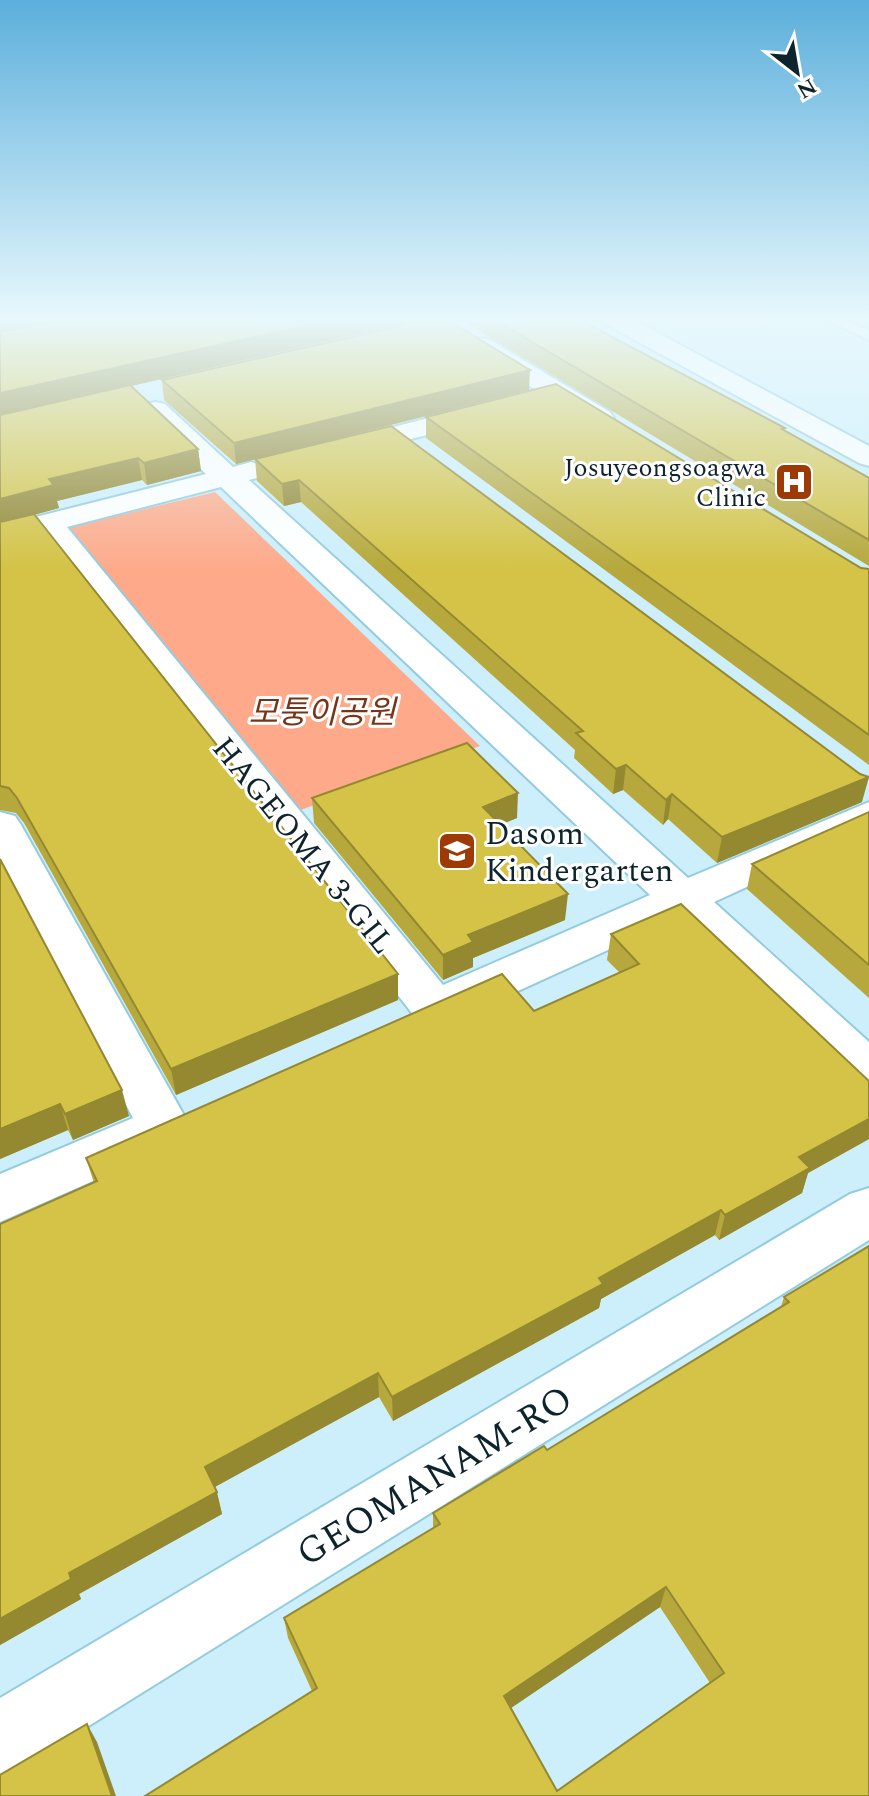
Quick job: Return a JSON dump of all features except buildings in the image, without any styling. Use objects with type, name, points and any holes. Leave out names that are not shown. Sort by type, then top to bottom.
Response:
[{"type":"street","points":[[147,402],[869,1072]]},
{"type":"street","points":[[320,454],[524,402]]},
{"type":"street","points":[[574,402],[627,434]]},
{"type":"street","points":[[771,402],[866,452]]},
{"type":"street","points":[[397,434],[421,453]]},
{"type":"street","points":[[0,535],[273,466]]},
{"type":"street","name":"HAGEOMA 3-GIL","points":[[47,523],[435,1008]]},
{"type":"street","points":[[392,1026],[682,898],[865,794]]},
{"type":"street","points":[[0,825],[164,1126]]},
{"type":"street","points":[[0,1199],[207,1108]]},
{"type":"street","name":"GEOMANAM-RO","points":[[0,1739],[869,1211]]},
{"type":"green space","name":"모퉁이공원","points":[[215,492],[480,746],[295,812],[62,529]]},
{"type":"place","name":"Josuyeongsoagwa Clinic","points":[[794,482]]},
{"type":"place","name":"Dasom Kindergarten","points":[[457,851]]}]
